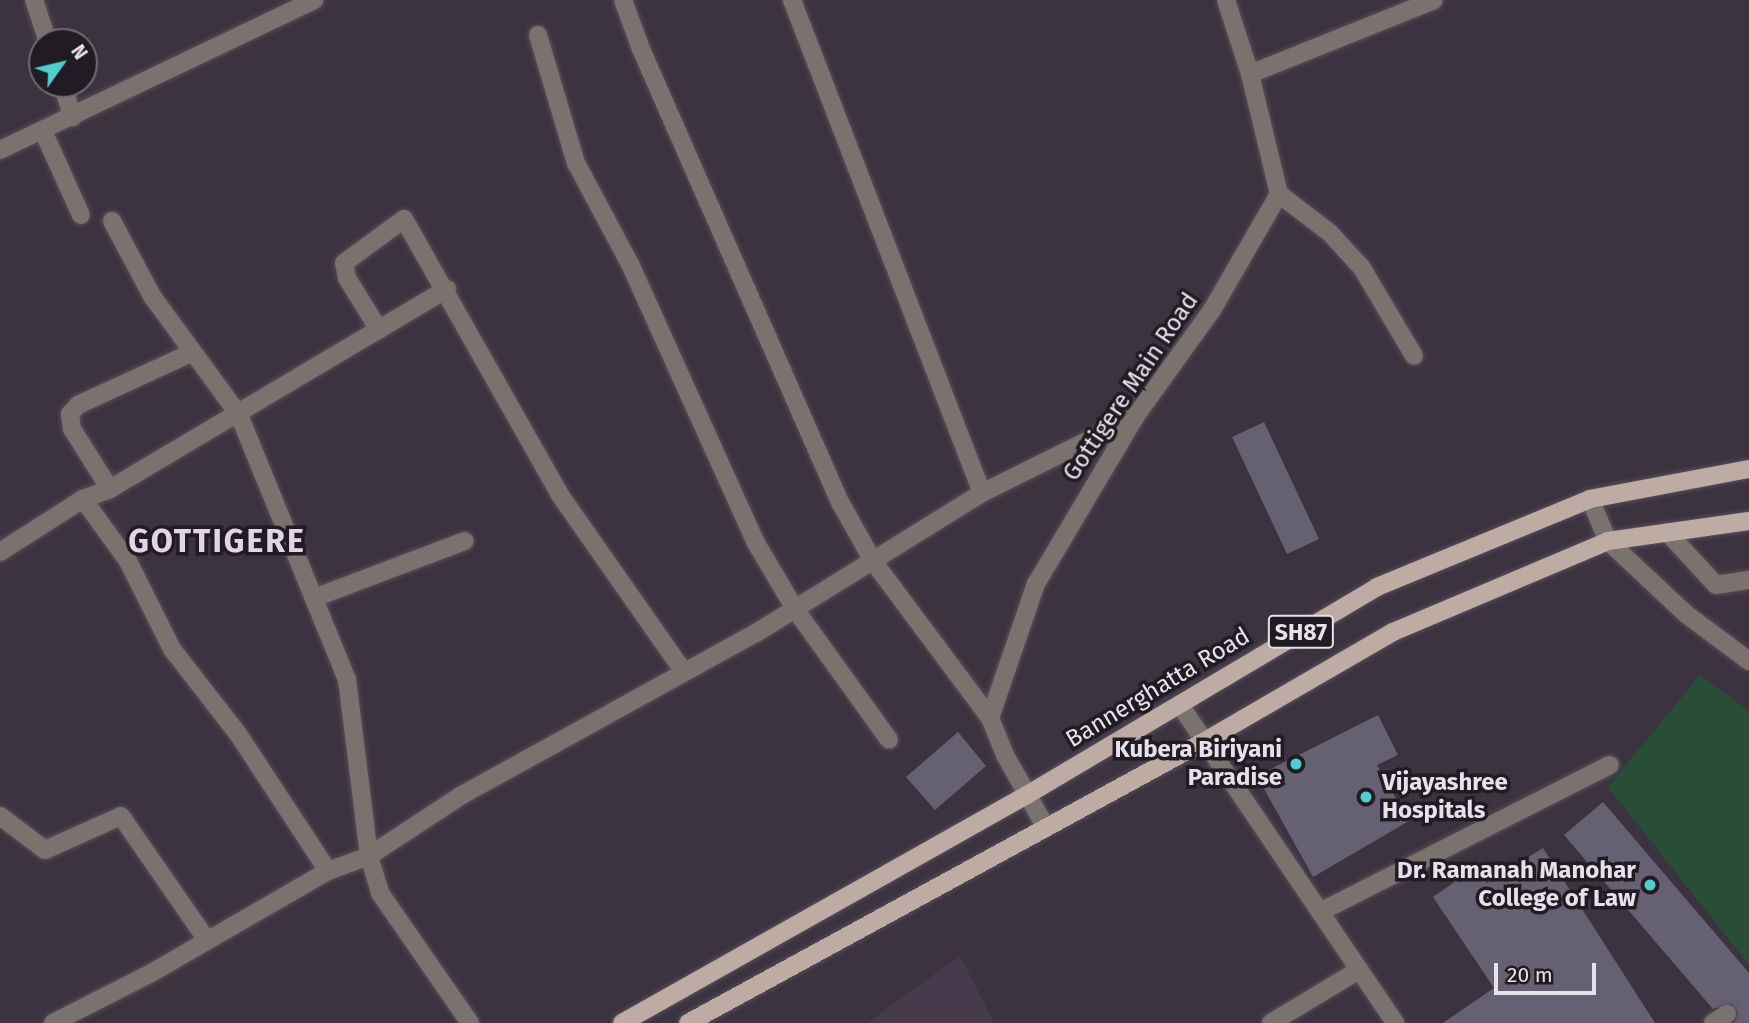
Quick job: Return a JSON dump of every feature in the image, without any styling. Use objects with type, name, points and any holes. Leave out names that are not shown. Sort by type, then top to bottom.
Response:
[{"type":"main road","name":"Bannerghatta Road","points":[[622,1023],[1027,795],[1377,587],[1590,499],[1749,469]]},
{"type":"main road","points":[[1608,541],[1749,521]]},
{"type":"main road","name":"SH87","points":[[688,1023],[1205,741],[1393,632],[1608,541]]},
{"type":"street","points":[[34,0],[43,28]]},
{"type":"street","points":[[0,150],[314,0]]},
{"type":"street","points":[[623,0],[641,49],[840,502],[873,561],[990,718],[1045,826]]},
{"type":"street","points":[[792,0],[982,493]]},
{"type":"street","points":[[1226,0],[1250,74],[1279,194],[1330,233],[1362,268],[1414,356]]},
{"type":"street","points":[[1250,74],[1434,0]]},
{"type":"street","points":[[538,35],[576,163],[630,264],[756,543],[795,609],[889,740]]},
{"type":"street","points":[[67,98],[73,117]]},
{"type":"street","points":[[43,131],[81,215]]},
{"type":"street","name":"Gottigere Main Road","points":[[990,718],[1036,584],[1135,417],[1212,310],[1279,194]]},
{"type":"street","points":[[379,330],[347,278],[344,263],[404,219],[447,289],[560,495],[684,672]]},
{"type":"street","points":[[112,221],[152,296],[191,353],[239,415],[347,679],[369,856],[380,892],[470,1023]]},
{"type":"street","points":[[0,552],[83,499],[110,489],[159,457],[239,415],[447,289]]},
{"type":"street","points":[[110,489],[72,429],[70,414],[78,405],[191,353]]},
{"type":"street","points":[[53,1023],[328,871],[369,856],[462,795],[795,609],[982,493],[1135,417]]},
{"type":"street","points":[[83,499],[128,561],[172,649],[238,734],[328,871]]},
{"type":"street","points":[[1590,499],[1608,541],[1686,614],[1749,661]]},
{"type":"street","points":[[1667,533],[1716,585],[1749,580]]},
{"type":"street","points":[[314,598],[465,541]]},
{"type":"street","points":[[1180,705],[1395,1023]]},
{"type":"street","points":[[1320,912],[1610,765]]},
{"type":"street","points":[[0,816],[46,850],[121,816],[207,940]]},
{"type":"street","points":[[1271,1023],[1359,970]]},
{"type":"shaded area","points":[[960,956],[994,1023],[867,1023]]},
{"type":"green space","points":[[1700,675],[1749,711],[1749,965],[1608,787]]},
{"type":"building","points":[[1264,422],[1319,539],[1287,554],[1232,437]]},
{"type":"building","points":[[1378,715],[1398,755],[1377,765],[1409,821],[1313,877],[1257,776]]},
{"type":"building","points":[[958,732],[986,766],[935,810],[906,777]]},
{"type":"building","points":[[1603,802],[1749,973],[1749,1023],[1734,1023],[1738,1013],[1732,1004],[1713,1009],[1564,835]]},
{"type":"building","points":[[1543,848],[1655,1023],[1443,1023],[1494,988],[1433,897],[1476,867],[1487,883]]},
{"type":"place","name":"Kubera Biriyani Paradise","points":[[1296,764]]},
{"type":"place","name":"Vijayashree Hospitals","points":[[1366,797]]},
{"type":"place","name":"Dr. Ramanah Manohar College of Law","points":[[1650,885]]},
{"type":"district","name":"GOTTIGERE","points":[[217,541]]}]
